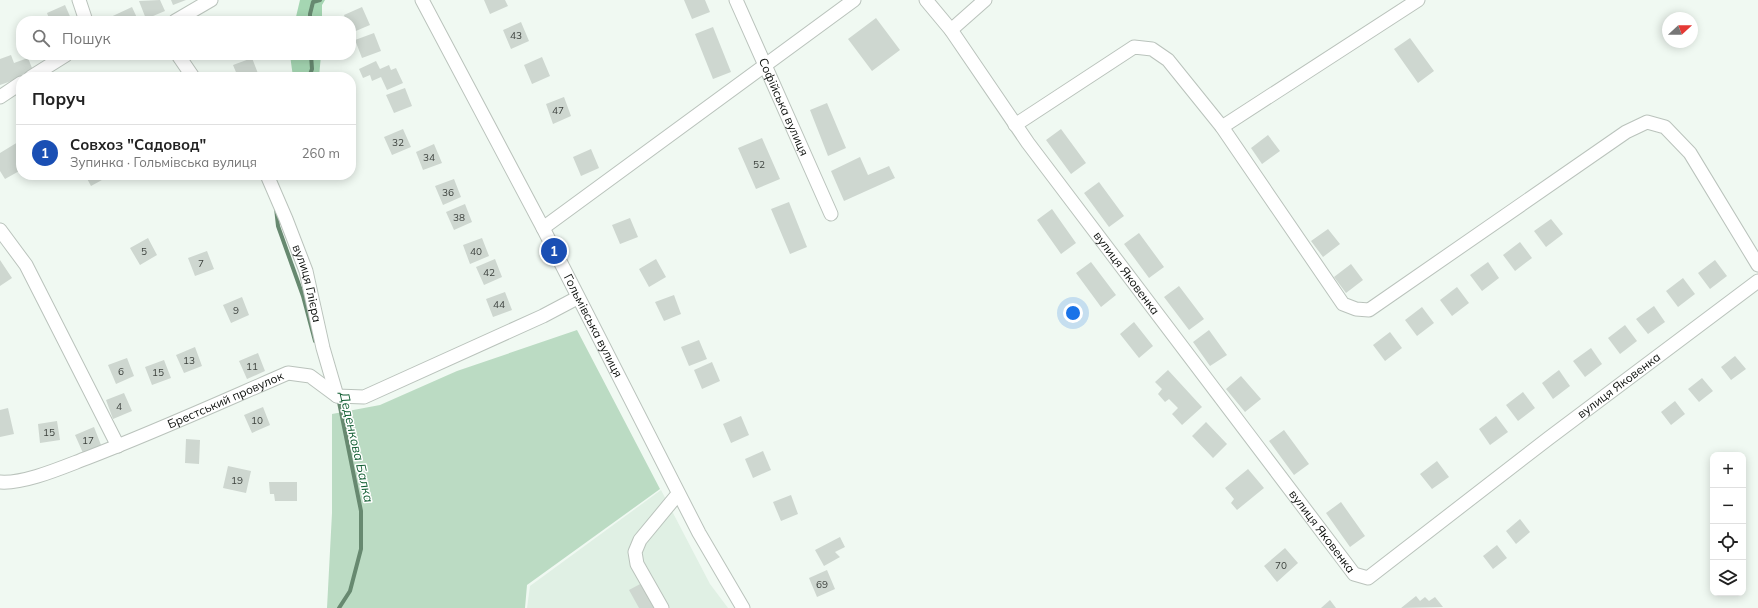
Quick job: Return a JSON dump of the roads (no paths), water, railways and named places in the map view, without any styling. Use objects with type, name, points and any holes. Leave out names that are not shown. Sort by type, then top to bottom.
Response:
[{"type":"street","points":[[79,0],[84,16]]},
{"type":"street","points":[[184,16],[211,0]]},
{"type":"street","name":"Гольмівська вулиця","points":[[422,0],[543,228],[577,298],[678,494],[702,539],[743,608]]},
{"type":"street","name":"Софійська вулиця","points":[[736,0],[831,214]]},
{"type":"street","points":[[543,228],[854,0]]},
{"type":"street","name":"вулиця Яковенка","points":[[926,0],[951,30],[1015,125],[1354,574],[1368,578],[1549,438],[1758,281]]},
{"type":"street","points":[[951,30],[985,0]]},
{"type":"street","points":[[1222,127],[1418,0]]},
{"type":"street","points":[[1015,125],[1134,47],[1152,49],[1168,60],[1222,127],[1343,304],[1356,309],[1368,310],[1626,132],[1647,122],[1665,127],[1690,153],[1758,265]]},
{"type":"street","points":[[49,72],[61,60]]},
{"type":"street","points":[[181,60],[190,72]]},
{"type":"street","points":[[0,97],[16,86]]},
{"type":"street","name":"вулиця Глієра","points":[[269,180],[306,271],[323,348],[338,396]]},
{"type":"street","points":[[0,230],[26,266],[118,446]]},
{"type":"street","points":[[338,396],[364,397],[536,319],[577,298]]},
{"type":"street","name":"Брестський провулок","points":[[0,482],[10,483],[61,468],[118,446],[288,373],[310,376],[338,396]]},
{"type":"street","points":[[662,608],[637,564],[635,552],[640,540],[678,494]]},
{"type":"waterway","name":"Деденкова Балка","points":[[310,16],[313,2],[320,0]]},
{"type":"waterway","name":"Деденкова Балка","points":[[311,60],[311,72]]},
{"type":"waterway","name":"Деденкова Балка","points":[[276,208],[278,226],[303,296],[315,341]]},
{"type":"waterway","name":"Деденкова Балка","points":[[338,397],[361,511],[361,549],[350,591],[339,608]]},
{"type":"place","name":"Совхоз \"Садовод\"","points":[[554,251]]}]
